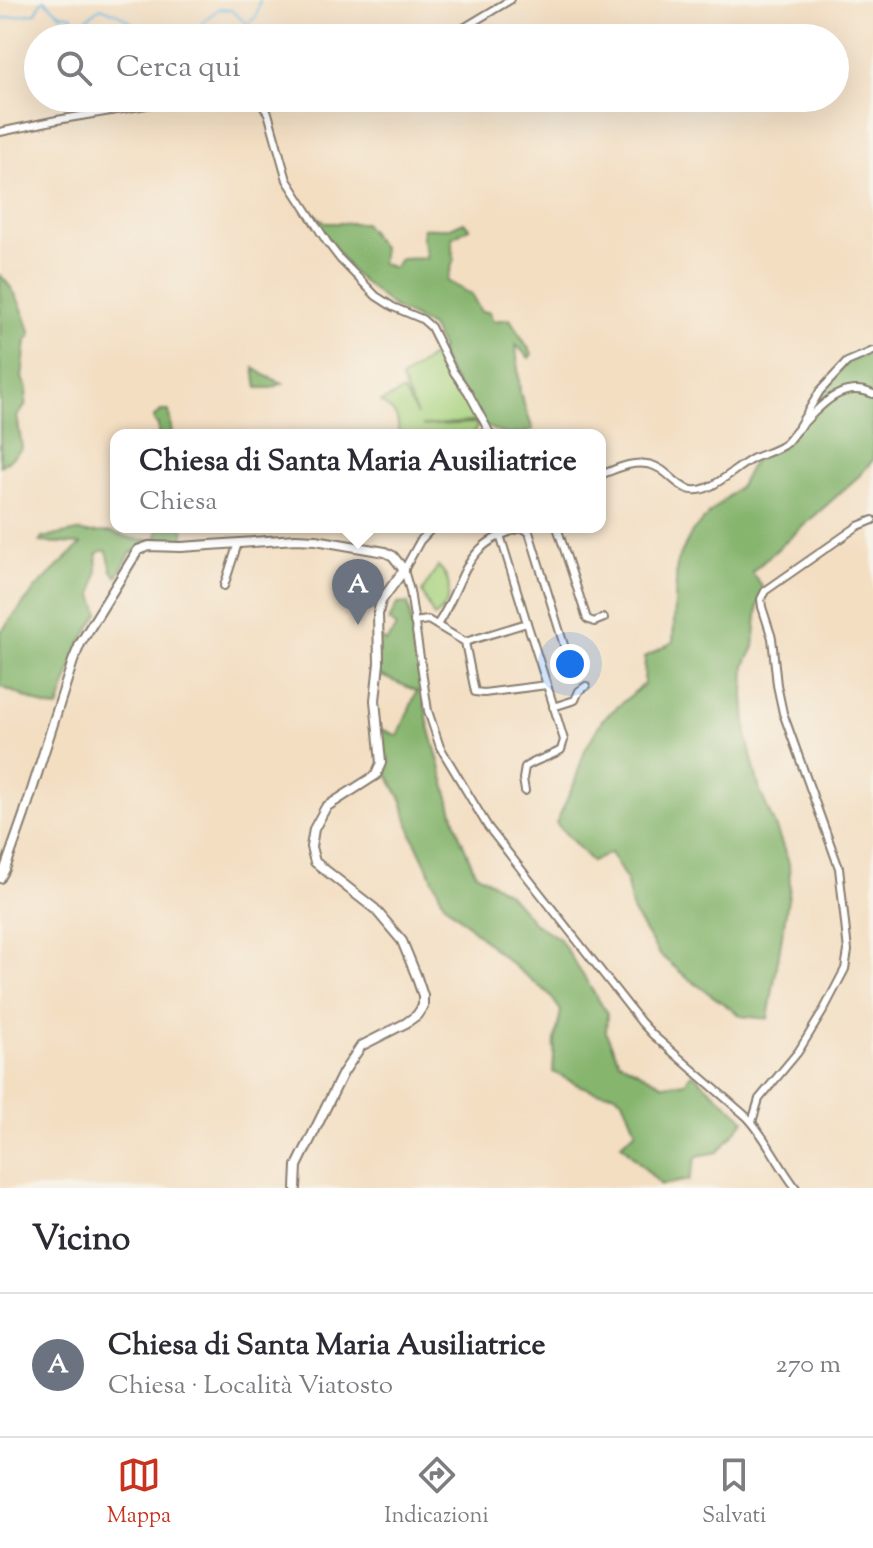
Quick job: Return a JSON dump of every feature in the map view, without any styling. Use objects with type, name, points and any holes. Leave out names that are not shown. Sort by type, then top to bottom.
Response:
[{"type":"street","points":[[470,24],[510,0]]},
{"type":"street","points":[[0,132],[105,112]]},
{"type":"street","points":[[267,112],[287,180],[321,233],[340,259],[376,296],[422,319],[431,327],[488,429]]},
{"type":"street","points":[[798,430],[820,391],[847,362],[873,351]]},
{"type":"street","points":[[606,473],[632,464],[647,464],[661,468],[684,488],[704,489],[733,470],[784,445],[839,392],[857,389],[873,394]]},
{"type":"street","points":[[752,1122],[759,1099],[798,1052],[822,1013],[845,969],[848,951],[839,868],[783,713],[772,638],[761,599],[765,591],[858,526],[873,520]]},
{"type":"street","points":[[296,1188],[297,1166],[343,1073],[361,1046],[406,1023],[423,1006],[423,996],[402,941],[375,909],[315,862],[311,847],[314,829],[326,807],[376,775],[381,763],[375,700],[379,663],[378,613],[381,601],[427,533]]},
{"type":"street","points":[[437,625],[448,608],[462,572],[474,555],[485,544],[507,533]]},
{"type":"street","points":[[529,533],[567,655]]},
{"type":"street","points":[[559,533],[587,619],[594,622],[604,618]]},
{"type":"street","points":[[500,535],[564,740],[561,750],[525,767],[525,791]]},
{"type":"street","points":[[0,878],[24,815],[76,653],[138,550],[149,546],[181,547],[296,539],[385,552],[393,556],[404,570],[410,591],[424,691],[435,735],[488,827],[647,1029],[752,1122],[796,1188]]},
{"type":"street","points":[[224,586],[238,543]]},
{"type":"street","points":[[414,622],[428,620],[465,642],[527,623]]},
{"type":"street","points":[[465,642],[475,692],[547,685]]},
{"type":"street","points":[[553,707],[575,700],[579,691],[586,686]]},
{"type":"green space","points":[[303,206],[326,223],[364,223],[383,249],[381,263],[394,268],[400,259],[427,258],[422,237],[424,228],[450,228],[464,222],[469,228],[452,238],[454,259],[447,281],[471,294],[481,312],[489,312],[493,321],[510,319],[532,354],[529,358],[516,345],[520,393],[533,429],[492,429],[479,421],[446,367],[439,351],[442,349],[431,327],[393,307],[354,274]]},
{"type":"green space","points":[[0,275],[23,310],[31,335],[26,341],[22,378],[27,388],[25,406],[17,416],[22,448],[0,466]]},
{"type":"green space","points":[[439,351],[479,421],[422,426],[478,423],[476,429],[398,429],[394,413],[381,402],[403,391],[417,415],[401,379]]},
{"type":"green space","points":[[873,351],[873,460],[752,572],[765,591],[758,606],[754,647],[745,665],[747,738],[760,791],[789,863],[790,888],[768,1019],[741,1016],[659,954],[633,912],[626,879],[610,853],[592,862],[556,823],[585,750],[602,720],[644,684],[645,657],[673,642],[677,561],[692,532],[740,486],[755,458],[784,445],[819,393],[847,362]]},
{"type":"green space","points":[[254,368],[283,383],[271,388],[257,388]]},
{"type":"green space","points":[[161,411],[169,411],[171,429],[158,429],[154,417]]},
{"type":"green space","points":[[78,531],[110,532],[134,539],[157,538],[157,533],[184,533],[190,544],[144,547],[131,552],[117,577],[112,571],[107,551],[97,555],[93,595],[99,613],[80,644],[58,708],[47,707],[0,686],[0,633],[36,588],[81,544],[40,542],[42,538]]},
{"type":"green space","points":[[438,566],[447,578],[449,593],[444,606],[434,617],[422,592]]},
{"type":"green space","points":[[408,603],[428,723],[459,834],[475,872],[509,894],[535,924],[559,938],[607,1013],[606,1033],[619,1061],[664,1085],[685,1082],[692,1073],[745,1120],[718,1152],[697,1156],[689,1180],[661,1185],[621,1144],[636,1131],[623,1099],[613,1093],[597,1092],[578,1085],[553,1072],[561,1011],[549,994],[444,903],[412,835],[402,801],[381,763],[377,730],[398,736],[417,691],[377,674],[379,636],[386,642],[396,627],[389,621],[397,604]]},
{"type":"waterway","points":[[44,0],[60,14],[73,16],[73,24]]},
{"type":"waterway","points":[[247,24],[256,17],[260,0]]},
{"type":"waterway","points":[[0,19],[36,13],[42,1]]},
{"type":"waterway","points":[[73,24],[83,22],[101,7],[134,24]]},
{"type":"waterway","points":[[201,24],[218,9],[231,10],[247,24]]},
{"type":"place","name":"Chiesa di Santa Maria Ausiliatrice","points":[[358,625]]}]
